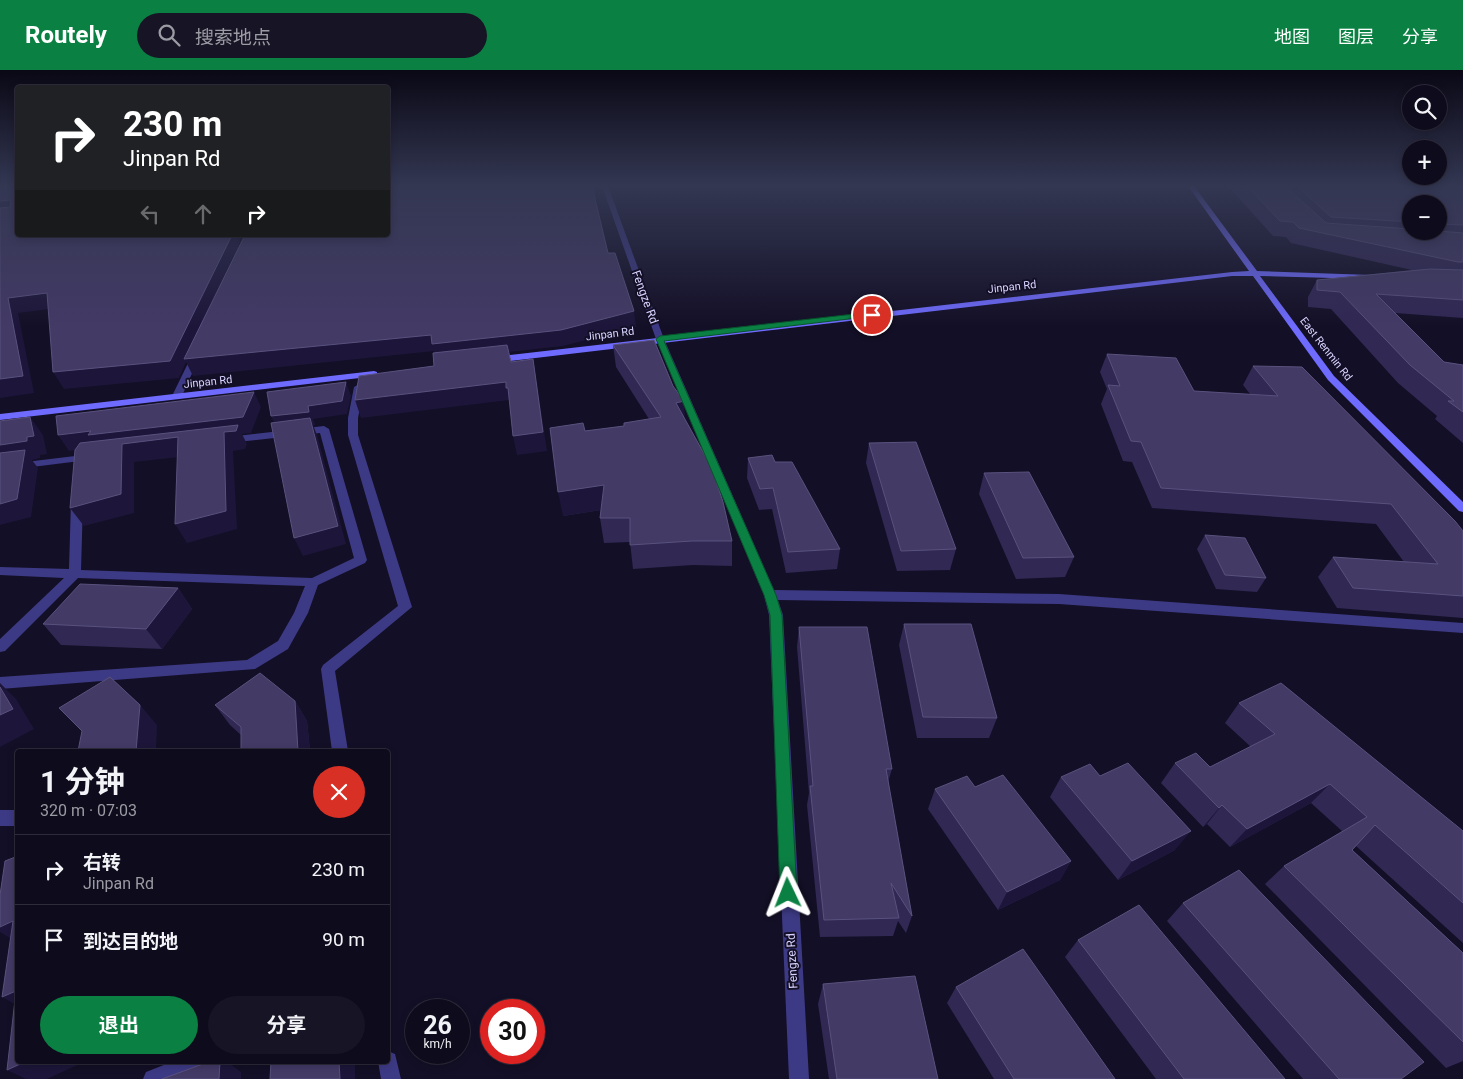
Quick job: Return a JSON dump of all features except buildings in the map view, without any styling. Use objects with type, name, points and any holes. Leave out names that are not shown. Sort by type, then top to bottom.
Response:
[{"type":"main road","name":"East Renmin Rd","points":[[1225,233],[1331,378],[1463,508]]},
{"type":"main road","name":"Jinpan Rd","points":[[487,360],[1253,273],[1373,278]]},
{"type":"main road","name":"Jinpan Rd","points":[[0,418],[177,396],[381,374]]},
{"type":"street","name":"Fengze Rd","points":[[622,233],[660,339],[770,595],[776,615],[799,1079]]},
{"type":"street","points":[[177,396],[202,342]]},
{"type":"street","points":[[340,749],[328,669],[405,608],[352,435],[353,418],[362,376]]},
{"type":"street","points":[[0,571],[313,582],[361,560],[324,429],[216,442]]},
{"type":"street","points":[[0,468],[78,463],[108,455]]},
{"type":"street","points":[[0,647],[75,574],[77,487]]},
{"type":"street","points":[[0,683],[250,665],[283,646],[301,613],[313,582]]},
{"type":"street","points":[[770,595],[1059,599],[1463,628]]},
{"type":"street","points":[[0,818],[15,818]]},
{"type":"street","points":[[153,1079],[195,1064]]},
{"type":"street","points":[[389,1064],[392,1079]]},
{"type":"route","points":[[788,893],[776,615],[770,595],[660,339],[872,315]]}]
